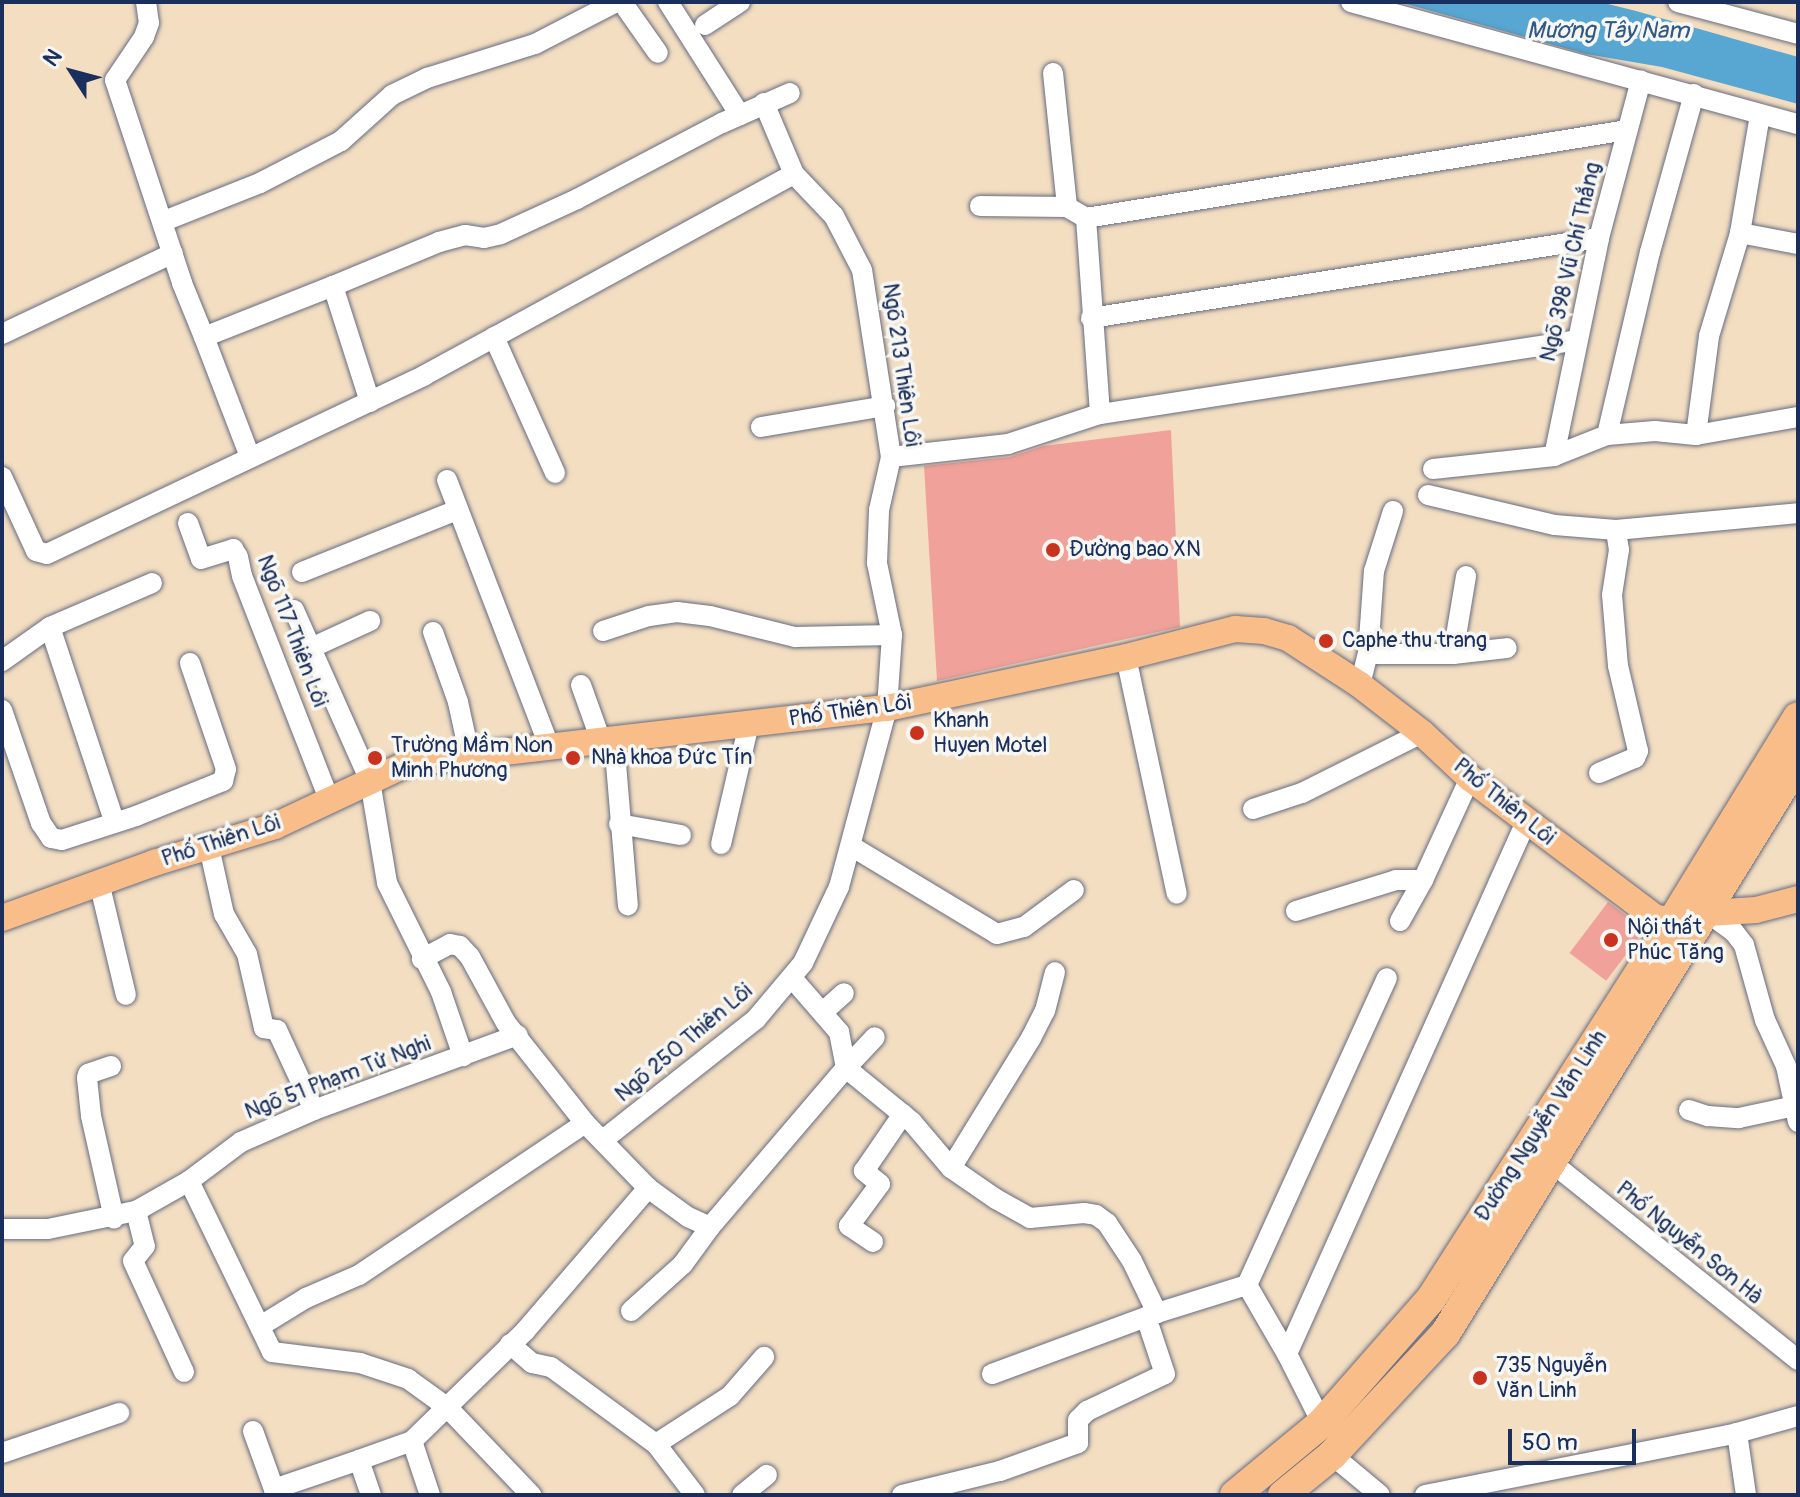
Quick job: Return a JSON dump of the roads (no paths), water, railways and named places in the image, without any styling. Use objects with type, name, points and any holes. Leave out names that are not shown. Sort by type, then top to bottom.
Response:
[{"type":"highway","name":"Đường Nguyễn Văn Linh","points":[[1235,1495],[1322,1423],[1431,1299],[1673,920],[1798,717]]},
{"type":"highway","name":"Đường Nguyễn Văn Linh","points":[[1283,1495],[1332,1455],[1445,1334],[1708,913],[1798,762]]},
{"type":"main road","name":"Phố Thiên Lôi","points":[[2,918],[99,882],[275,826],[409,763],[887,708],[1126,657],[1235,629],[1264,631],[1288,638],[1360,685],[1422,733],[1470,778],[1526,822],[1656,918],[1673,920]]},
{"type":"main road","points":[[1673,920],[1708,913],[1756,910],[1798,899]]},
{"type":"street","points":[[146,2],[149,23],[144,37],[115,80],[173,253],[250,457]]},
{"type":"street","points":[[164,221],[260,183],[341,141],[392,95],[427,78],[535,44],[619,2],[658,53]]},
{"type":"street","points":[[668,2],[740,115]]},
{"type":"street","points":[[705,25],[740,2]]},
{"type":"street","points":[[1351,2],[1798,124]]},
{"type":"street","points":[[1678,2],[1798,34]]},
{"type":"street","points":[[1053,73],[1067,207]]},
{"type":"street","name":"Ngõ 398 Vũ Chí Thắng","points":[[1554,456],[1599,238],[1641,80]]},
{"type":"street","points":[[204,337],[439,242],[465,235],[484,238],[501,234],[764,103],[790,93]]},
{"type":"street","points":[[1607,435],[1653,239],[1694,94]]},
{"type":"street","name":"Ngõ 213 Thiên Lôi","points":[[764,103],[794,174],[834,216],[862,270],[891,457],[879,510],[877,563],[892,635],[887,708]]},
{"type":"street","points":[[1696,435],[1709,336],[1740,233],[1760,115]]},
{"type":"street","points":[[980,206],[1067,207],[1086,218],[1627,130]]},
{"type":"street","points":[[2,477],[36,551],[41,555],[370,402],[794,174]]},
{"type":"street","points":[[1086,218],[1100,414]]},
{"type":"street","points":[[1740,233],[1798,244]]},
{"type":"street","points":[[1091,318],[1599,238]]},
{"type":"street","points":[[2,334],[173,253]]},
{"type":"street","points":[[333,286],[370,402]]},
{"type":"street","points":[[494,337],[555,473]]},
{"type":"street","points":[[891,457],[1008,444],[1100,414],[1577,340]]},
{"type":"street","points":[[761,427],[885,406]]},
{"type":"street","points":[[1433,469],[1554,456],[1607,435],[1655,431],[1696,435],[1798,417]]},
{"type":"street","points":[[447,480],[550,748]]},
{"type":"street","points":[[1428,495],[1555,525],[1616,530],[1664,523],[1798,513]]},
{"type":"street","points":[[302,572],[457,510]]},
{"type":"street","points":[[1360,685],[1368,654],[1374,571],[1393,511]]},
{"type":"street","name":"Ngõ 117 Thiên Lôi","points":[[188,523],[201,559],[233,549],[238,557],[329,799]]},
{"type":"street","points":[[1599,773],[1635,758],[1638,751],[1618,666],[1612,595],[1619,550],[1616,530]]},
{"type":"street","points":[[1453,654],[1466,576]]},
{"type":"street","points":[[2,661],[50,627],[152,583]]},
{"type":"street","points":[[294,610],[370,781],[387,883],[441,992],[463,1056]]},
{"type":"street","points":[[603,631],[649,616],[677,612],[722,618],[795,637],[892,635]]},
{"type":"street","points":[[311,648],[370,621]]},
{"type":"street","points":[[50,627],[115,823]]},
{"type":"street","points":[[433,632],[458,702],[470,757]]},
{"type":"street","points":[[1368,654],[1453,654],[1507,648]]},
{"type":"street","points":[[1126,657],[1177,894]]},
{"type":"street","points":[[2,710],[37,813],[51,838],[62,840],[216,784],[226,775],[190,663]]},
{"type":"street","points":[[581,685],[608,740],[628,905]]},
{"type":"street","name":"Ngõ 250 Thiên Lôi","points":[[603,1140],[756,1019],[803,963],[839,887],[887,708]]},
{"type":"street","points":[[721,844],[749,724]]},
{"type":"street","points":[[1253,809],[1302,793],[1422,733]]},
{"type":"street","points":[[1400,921],[1423,880],[1470,778]]},
{"type":"street","points":[[1287,1354],[1526,822]]},
{"type":"street","points":[[619,824],[681,835]]},
{"type":"street","points":[[851,846],[997,934],[1024,927],[1074,890]]},
{"type":"street","points":[[209,847],[224,914],[247,954],[264,1028],[277,1030],[314,1110]]},
{"type":"street","points":[[1296,911],[1396,880],[1423,880]]},
{"type":"street","points":[[99,882],[126,995]]},
{"type":"street","points":[[1689,1110],[1708,1116],[1739,1118],[1797,1114],[1786,1066],[1765,1020],[1744,945],[1734,932],[1708,913]]},
{"type":"street","points":[[422,959],[450,944],[460,946],[470,957],[495,1008],[585,1123],[648,1188],[688,1217],[710,1227]]},
{"type":"street","points":[[951,1168],[1031,1038],[1045,1011],[1055,972]]},
{"type":"street","points":[[792,978],[839,1032],[846,1068],[903,1114],[951,1168],[1030,1218],[1096,1215],[1107,1223],[1132,1261],[1152,1315],[1165,1374],[1087,1411],[1078,1420],[1078,1443],[1000,1471],[902,1495]]},
{"type":"street","points":[[992,1374],[1152,1315],[1247,1285],[1387,978]]},
{"type":"street","points":[[823,1012],[844,993]]},
{"type":"street","name":"Ngõ 51 Phạm Tử Nghi","points":[[2,1229],[48,1229],[114,1218],[136,1211],[189,1181],[241,1142],[314,1110],[518,1035]]},
{"type":"street","points":[[631,1311],[683,1264],[710,1227],[875,1037]]},
{"type":"street","points":[[111,1066],[88,1074],[87,1078],[91,1116],[114,1218]]},
{"type":"street","points":[[873,1242],[849,1226],[880,1184],[864,1171],[903,1114]]},
{"type":"street","points":[[262,1325],[306,1298],[359,1275],[585,1123]]},
{"type":"street","name":"Phố Nguyễn Sơn Hà","points":[[1551,1162],[1798,1360]]},
{"type":"street","points":[[189,1181],[262,1325],[272,1352],[360,1363],[408,1379],[447,1407],[531,1495]]},
{"type":"street","points":[[253,1431],[275,1492],[412,1441],[510,1344],[648,1188]]},
{"type":"street","points":[[136,1211],[145,1246],[133,1261],[184,1372]]},
{"type":"street","points":[[1247,1285],[1322,1423]]},
{"type":"street","points":[[510,1344],[532,1363],[551,1367],[656,1444],[695,1495]]},
{"type":"street","points":[[656,1444],[730,1396],[764,1357]]},
{"type":"street","points":[[2,1453],[119,1413]]},
{"type":"street","points":[[1425,1495],[1737,1433],[1798,1416]]},
{"type":"street","points":[[1737,1433],[1746,1495]]},
{"type":"street","points":[[412,1441],[430,1495]]},
{"type":"street","points":[[1332,1455],[1380,1495]]},
{"type":"street","points":[[359,1460],[371,1495]]},
{"type":"street","points":[[742,1495],[767,1475]]},
{"type":"water","name":"Mương Tây Nam","points":[[1399,2],[1600,2],[1636,11],[1798,57],[1798,104],[1662,67],[1586,54]]},
{"type":"place","name":"Đường bao XN","points":[[1053,550]]},
{"type":"place","name":"Caphe thu trang","points":[[1326,641]]},
{"type":"place","name":"Khanh Huyen Motel","points":[[917,733]]},
{"type":"place","name":"Trường Mầm Non Minh Phương","points":[[375,758]]},
{"type":"place","name":"Nhà khoa Đức Tín","points":[[573,758]]},
{"type":"place","name":"Nội thất Phúc Tăng","points":[[1611,940]]},
{"type":"place","name":"735 Nguyễn Văn Linh","points":[[1480,1378]]}]
